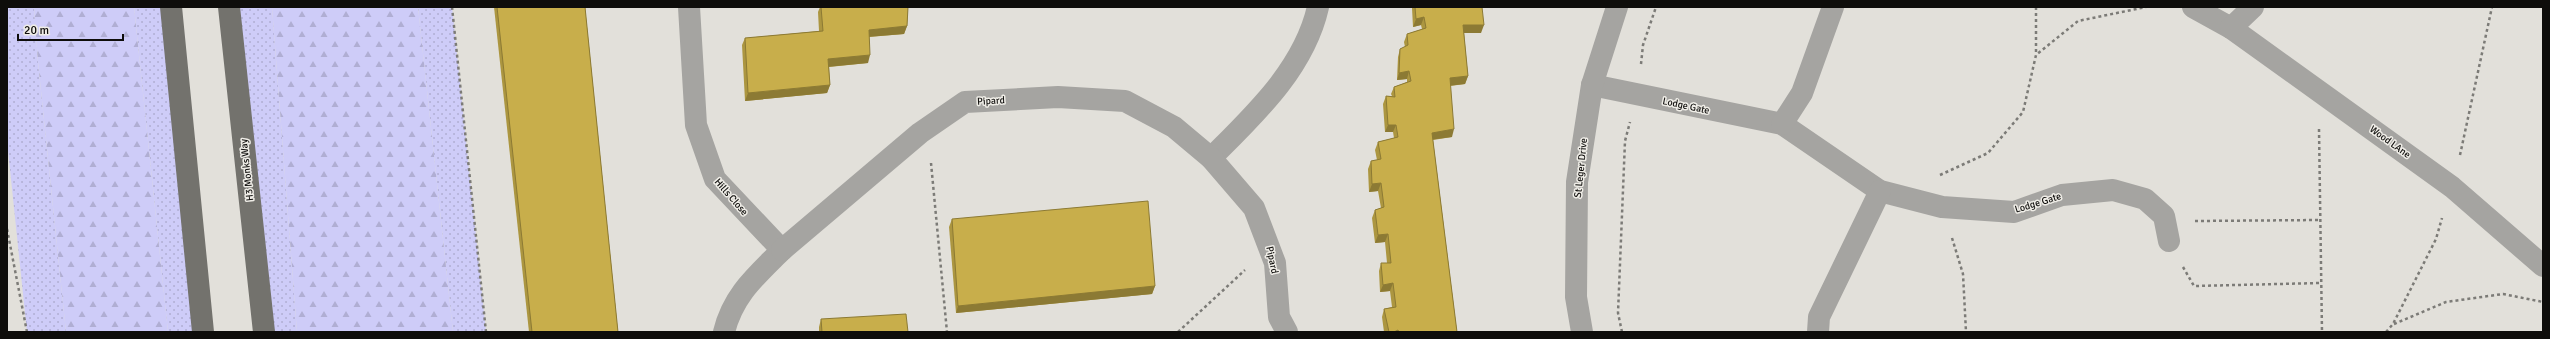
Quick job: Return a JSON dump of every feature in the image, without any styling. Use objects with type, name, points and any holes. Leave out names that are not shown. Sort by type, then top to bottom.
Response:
[{"type":"main road","points":[[171,7],[203,332]]},
{"type":"main road","name":"H3 Monks Way","points":[[229,7],[264,332]]},
{"type":"street","name":"Hills Close","points":[[689,7],[696,125],[715,179],[744,212],[782,250]]},
{"type":"street","points":[[1211,158],[1261,108],[1298,58],[1318,7]]},
{"type":"street","name":"St Leger Drive","points":[[1582,332],[1576,297],[1577,182],[1592,85],[1616,7]]},
{"type":"street","points":[[1782,124],[1802,93],[1833,7]]},
{"type":"street","name":"Wood LAne","points":[[2194,7],[2231,28],[2452,187],[2543,266]]},
{"type":"street","points":[[2231,28],[2253,7]]},
{"type":"street","name":"Lodge Gate","points":[[1592,85],[1637,96],[1782,124],[1880,191],[1942,207],[2014,212],[2062,196],[2113,190],[2145,199],[2164,216],[2167,231]]},
{"type":"street","name":"Pipard","points":[[782,250],[928,127],[966,102],[1058,97],[1125,101],[1174,127],[1211,158],[1254,208],[1270,246],[1274,263],[1279,317],[1287,332]]},
{"type":"street","points":[[1818,332],[1819,317],[1880,191]]},
{"type":"street","points":[[724,332],[729,313],[746,287],[782,250]]},
{"type":"path","points":[[452,7],[486,332]]},
{"type":"path","points":[[1622,332],[1618,313],[1625,141],[1637,96],[1643,45],[1656,7]]},
{"type":"path","points":[[1966,332],[1963,274],[1942,207],[1937,176],[1988,152],[2023,112],[2036,55],[2036,7]]},
{"type":"path","points":[[2036,55],[2078,21],[2146,7]]},
{"type":"path","points":[[2386,332],[2393,324],[2436,239],[2452,187],[2477,85],[2492,7]]},
{"type":"path","points":[[2319,91],[2322,332]]},
{"type":"path","points":[[928,127],[947,332]]},
{"type":"path","points":[[2321,220],[2167,231],[2194,286],[2321,284]]},
{"type":"path","points":[[7,229],[27,332]]},
{"type":"path","points":[[1178,332],[1270,246]]},
{"type":"path","points":[[2393,324],[2446,302],[2503,294],[2543,302]]},
{"type":"green space","points":[[7,7],[34,7],[38,62],[66,332],[27,332],[7,141]]},
{"type":"green space","points":[[34,7],[134,7],[168,332],[66,332],[38,62]]},
{"type":"green space","points":[[134,7],[171,7],[203,332],[168,332]]},
{"type":"green space","points":[[235,7],[272,7],[297,332],[267,332]]},
{"type":"green space","points":[[272,7],[418,7],[453,332],[297,332]]},
{"type":"green space","points":[[418,7],[452,7],[486,332],[453,332]]},
{"type":"building","points":[[497,7],[585,7],[618,332],[532,332]]},
{"type":"building","points":[[821,7],[908,7],[907,26],[869,30],[870,55],[828,59],[830,85],[748,93],[745,38],[823,31]]},
{"type":"building","points":[[1415,7],[1482,7],[1484,25],[1463,25],[1468,76],[1450,78],[1454,129],[1432,133],[1457,332],[1399,332],[1398,330],[1389,332],[1384,309],[1396,307],[1393,283],[1383,285],[1381,263],[1391,263],[1388,234],[1378,235],[1375,210],[1384,207],[1381,183],[1372,184],[1371,161],[1381,159],[1378,142],[1398,137],[1396,125],[1388,125],[1386,96],[1395,97],[1394,87],[1411,81],[1409,71],[1399,73],[1400,49],[1408,45],[1407,34],[1426,28],[1424,17],[1416,19]]},
{"type":"building","points":[[1148,201],[1155,286],[958,306],[952,219]]},
{"type":"building","points":[[906,314],[908,332],[822,332],[821,319]]}]
